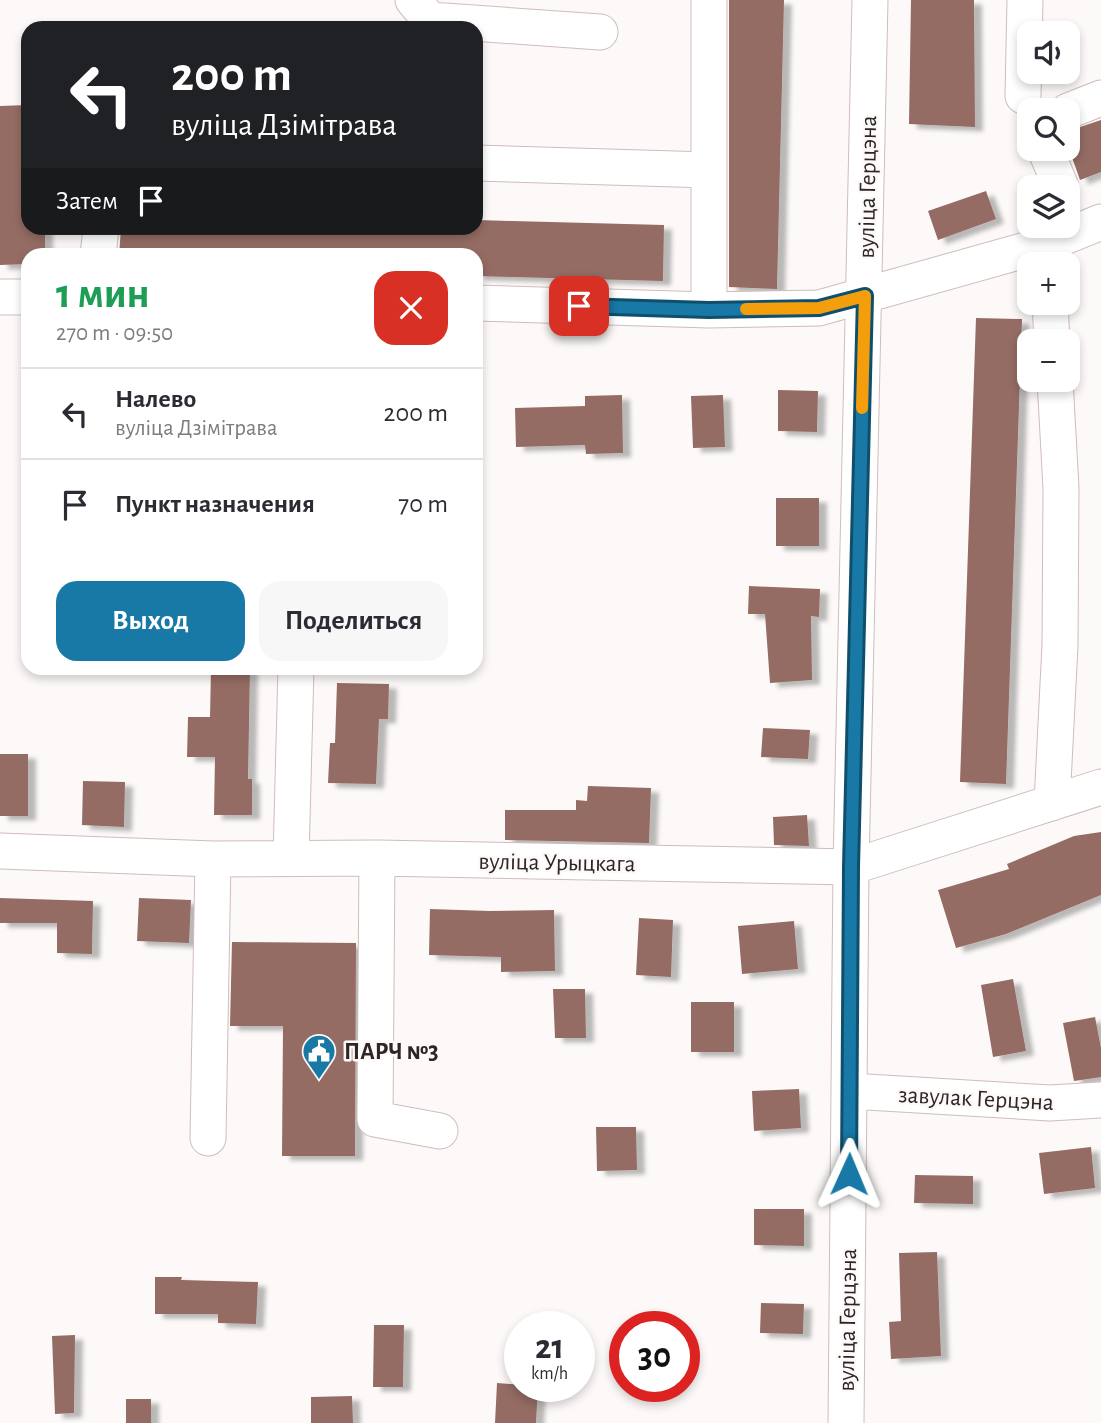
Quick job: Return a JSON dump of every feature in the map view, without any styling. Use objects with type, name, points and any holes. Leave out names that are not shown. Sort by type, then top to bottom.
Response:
[{"type":"street","points":[[413,0],[430,20],[444,21]]},
{"type":"street","points":[[709,0],[709,310]]},
{"type":"street","name":"вуліца Герцэна","points":[[846,1423],[851,867],[870,0]]},
{"type":"street","points":[[1023,96],[1025,0]]},
{"type":"street","points":[[483,24],[600,32]]},
{"type":"street","points":[[1080,106],[1101,98]]},
{"type":"street","points":[[483,163],[709,170]]},
{"type":"street","points":[[1049,252],[1082,218]]},
{"type":"street","points":[[483,303],[709,310],[819,308],[1017,261]]},
{"type":"street","points":[[0,297],[21,297]]},
{"type":"street","points":[[1052,803],[1060,645],[1061,514],[1056,392]]},
{"type":"street","points":[[291,858],[296,675]]},
{"type":"street","name":"вуліца Урыцкага","points":[[0,851],[213,859],[377,858],[851,867],[1101,787]]},
{"type":"street","points":[[377,858],[375,1119],[440,1131]]},
{"type":"street","points":[[208,1138],[213,859]]},
{"type":"street","name":"завулак Герцэна","points":[[850,1091],[1050,1103],[1101,1100]]},
{"type":"building","points":[[729,0],[784,0],[777,289],[729,287]]},
{"type":"building","points":[[911,0],[974,0],[975,127],[909,124]]},
{"type":"building","points":[[21,105],[21,235],[45,235],[45,248],[21,248],[21,264],[0,265],[0,106]]},
{"type":"building","points":[[1101,120],[1101,172],[1080,180],[1073,161],[1080,161],[1080,127]]},
{"type":"building","points":[[986,191],[996,219],[938,240],[928,211]]},
{"type":"building","points":[[483,220],[664,225],[663,281],[483,276],[483,248],[120,248],[120,235],[483,235]]},
{"type":"building","points":[[976,318],[1022,319],[1022,329],[1017,329],[1017,392],[1019,392],[1006,784],[960,782]]},
{"type":"building","points":[[778,390],[818,391],[817,432],[778,431]]},
{"type":"building","points":[[622,395],[623,453],[586,454],[585,445],[516,447],[515,408],[585,406],[585,396]]},
{"type":"building","points":[[723,395],[725,447],[693,448],[691,396]]},
{"type":"building","points":[[776,498],[819,498],[819,546],[776,546]]},
{"type":"building","points":[[749,586],[820,589],[819,617],[811,616],[812,680],[770,683],[765,614],[748,614]]},
{"type":"building","points":[[211,675],[250,675],[248,779],[252,779],[252,815],[214,815],[215,757],[187,757],[188,717],[210,717]]},
{"type":"building","points":[[337,683],[389,684],[388,719],[379,719],[376,784],[328,783],[330,743],[335,743]]},
{"type":"building","points":[[763,728],[810,730],[808,759],[761,757]]},
{"type":"building","points":[[0,754],[28,754],[28,816],[0,816]]},
{"type":"building","points":[[83,781],[125,782],[124,827],[82,825]]},
{"type":"building","points":[[588,786],[651,788],[649,843],[505,840],[505,810],[576,810],[576,800],[587,801]]},
{"type":"building","points":[[807,815],[809,846],[774,845],[773,817]]},
{"type":"building","points":[[1101,832],[1101,895],[1006,934],[956,948],[938,890],[1009,869],[1007,864],[1074,836]]},
{"type":"building","points":[[0,898],[93,901],[92,954],[57,953],[57,923],[0,923]]},
{"type":"building","points":[[139,898],[191,900],[189,943],[137,941]]},
{"type":"building","points":[[430,909],[554,910],[555,971],[501,972],[501,957],[429,955]]},
{"type":"building","points":[[639,918],[673,920],[671,977],[636,975]]},
{"type":"building","points":[[794,921],[798,969],[742,974],[738,926]]},
{"type":"building","name":"ПАРЧ №3","points":[[232,942],[356,943],[355,1156],[282,1156],[283,1026],[230,1026]]},
{"type":"building","points":[[1013,979],[1026,1051],[993,1057],[981,985]]},
{"type":"building","points":[[553,989],[585,989],[586,1038],[555,1038]]},
{"type":"building","points":[[691,1002],[734,1002],[734,1052],[691,1052]]},
{"type":"building","points":[[1095,1017],[1101,1048],[1101,1077],[1074,1081],[1063,1023]]},
{"type":"building","points":[[799,1089],[801,1128],[754,1131],[752,1091]]},
{"type":"building","points":[[596,1127],[636,1127],[637,1170],[597,1171]]},
{"type":"building","points":[[1091,1147],[1095,1188],[1044,1194],[1039,1153]]},
{"type":"building","points":[[915,1175],[973,1176],[973,1204],[914,1203]]},
{"type":"building","points":[[754,1209],[804,1209],[804,1246],[754,1245]]},
{"type":"building","points":[[937,1252],[941,1356],[891,1359],[889,1322],[901,1321],[899,1253]]},
{"type":"building","points":[[155,1277],[258,1282],[256,1324],[218,1323],[218,1314],[155,1314]]},
{"type":"building","points":[[761,1303],[804,1304],[803,1334],[760,1333]]},
{"type":"building","points":[[374,1325],[404,1325],[403,1387],[373,1387]]},
{"type":"building","points":[[75,1335],[74,1413],[55,1414],[52,1336]]},
{"type":"building","points":[[497,1383],[504,1384],[504,1402],[537,1402],[536,1423],[495,1423]]},
{"type":"building","points":[[352,1396],[353,1423],[311,1423],[311,1397]]},
{"type":"building","points":[[126,1399],[151,1399],[151,1423],[126,1423]]},
{"type":"slow traffic","points":[[746,309],[819,308],[865,296],[862,408]]},
{"type":"place","name":"ПАРЧ №3","points":[[319,1081]]},
{"type":"route","points":[[579,306],[709,310],[819,308],[865,296],[851,867],[849,1174]]}]
